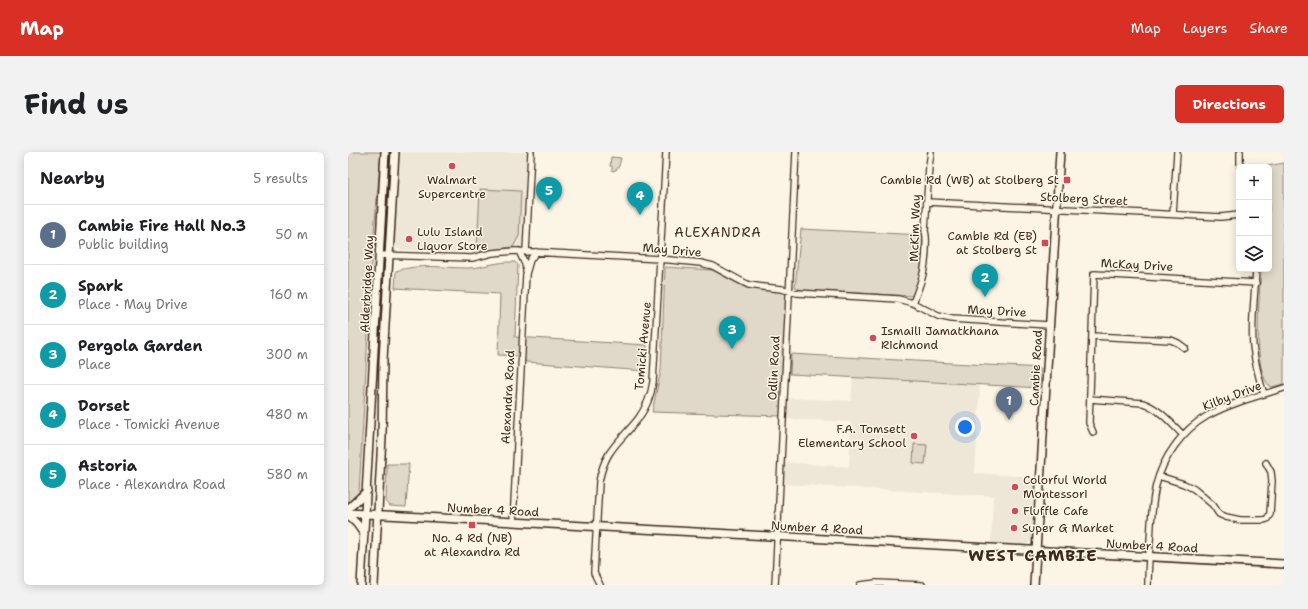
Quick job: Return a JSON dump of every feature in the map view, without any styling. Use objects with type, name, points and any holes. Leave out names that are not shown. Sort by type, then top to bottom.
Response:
[{"type":"main road","name":"Alderbridge Way","points":[[361,585],[385,152]]},
{"type":"main road","name":"Alderbridge Way","points":[[374,585],[382,437],[383,360],[388,255],[395,152]]},
{"type":"main road","name":"Cambie Road","points":[[1034,585],[1060,152]]},
{"type":"main road","points":[[348,510],[367,490]]},
{"type":"main road","points":[[348,514],[364,534]]},
{"type":"main road","name":"Number 4 Road","points":[[348,514],[378,514],[1284,564]]},
{"type":"street","points":[[526,252],[532,152]]},
{"type":"street","name":"Tomicki Avenue","points":[[600,585],[594,573],[599,482],[604,462],[616,442],[638,419],[650,397],[654,382],[666,152]]},
{"type":"street","name":"Odlin Road","points":[[775,585],[796,152]]},
{"type":"street","name":"McKim Way","points":[[913,303],[925,269],[927,202],[931,152]]},
{"type":"street","points":[[1173,214],[1177,152]]},
{"type":"street","points":[[1240,152],[1240,164]]},
{"type":"street","name":"Stolberg Street","points":[[927,202],[1221,217],[1236,215]]},
{"type":"street","name":"May Drive","points":[[379,255],[472,258],[504,251],[519,251],[660,259],[701,263],[713,266],[749,285],[789,290],[797,293],[898,299],[913,303],[938,316],[952,320],[1049,326]]},
{"type":"street","name":"Alexandra Road","points":[[513,522],[526,274],[525,264],[519,251]]},
{"type":"street","name":"Alexandra Road","points":[[526,274],[530,260],[536,252]]},
{"type":"street","points":[[1256,272],[1253,322],[1254,346],[1264,394]]},
{"type":"street","name":"McKay Drive","points":[[1093,432],[1088,423],[1094,274],[1256,283]]},
{"type":"street","points":[[1092,336],[1171,340],[1178,342],[1185,348]]},
{"type":"street","name":"Kilby Drive","points":[[1148,585],[1154,497],[1159,476],[1169,456],[1183,435],[1194,424],[1219,410],[1284,388]]},
{"type":"street","points":[[1090,398],[1143,403],[1157,410],[1183,435]]},
{"type":"street","points":[[1159,476],[1184,484],[1194,489],[1213,505],[1219,514],[1226,518],[1240,520],[1263,520],[1267,519],[1270,514],[1272,481],[1271,472],[1266,463]]},
{"type":"street","points":[[860,585],[876,583],[922,585]]},
{"type":"shaded area","points":[[348,152],[381,152],[373,244],[359,493],[355,499],[348,503]]},
{"type":"shaded area","points":[[397,152],[527,152],[522,255],[401,250],[396,247],[393,237]]},
{"type":"shaded area","points":[[611,157],[621,158],[619,166],[616,170],[612,171],[612,166],[610,166]]},
{"type":"shaded area","points":[[1284,163],[1284,384],[1271,387],[1265,379],[1261,366],[1258,313],[1261,272],[1272,272],[1272,165]]},
{"type":"shaded area","points":[[480,189],[521,191],[519,236],[513,247],[477,251]]},
{"type":"shaded area","points":[[801,229],[923,235],[921,272],[913,296],[801,290],[795,287]]},
{"type":"shaded area","points":[[515,262],[518,265],[515,337],[647,345],[645,371],[526,362],[523,356],[498,355],[500,294],[395,288],[396,271],[414,267],[432,266],[472,268]]},
{"type":"shaded area","points":[[665,267],[712,270],[746,288],[787,290],[781,416],[652,412],[661,370]]},
{"type":"shaded area","points":[[791,354],[1041,368],[1040,388],[790,374]]},
{"type":"shaded area","name":"F.A. Tomsett Elementary School","points":[[853,378],[980,385],[975,473],[1035,477],[1032,539],[1030,542],[1025,545],[991,543],[993,496],[783,484],[784,462],[849,467],[851,422],[786,419],[789,398],[851,401]]},
{"type":"shaded area","points":[[914,444],[927,445],[925,464],[913,463]]},
{"type":"shaded area","points":[[387,464],[409,464],[406,507],[390,506],[386,501]]},
{"type":"place","name":"Walmart Supercentre","points":[[452,166]]},
{"type":"place","name":"Cambie Rd (WB) at Stolberg St","points":[[1067,180]]},
{"type":"place","name":"Astoria","points":[[549,210]]},
{"type":"place","name":"Dorset","points":[[640,215]]},
{"type":"place","name":"Lulu Island Liquor Store","points":[[409,239]]},
{"type":"place","name":"Cambie Rd (EB) at Stolberg St","points":[[1045,243]]},
{"type":"place","name":"Spark","points":[[985,297]]},
{"type":"place","name":"Ismaili Jamatkhana Richmond","points":[[873,338]]},
{"type":"place","name":"Pergola Garden","points":[[732,349]]},
{"type":"place","name":"Cambie Fire Hall No.3","points":[[1009,420]]},
{"type":"place","name":"F.A. Tomsett Elementary School","points":[[914,436]]},
{"type":"place","name":"Colorful World Montessori","points":[[1015,487]]},
{"type":"place","name":"Fluffle Cafe","points":[[1015,511]]},
{"type":"place","name":"No. 4 Rd (NB) at Alexandra Rd","points":[[472,525]]},
{"type":"place","name":"Super G Market","points":[[1014,528]]},
{"type":"district","name":"ALEXANDRA","points":[[718,232]]},
{"type":"district","name":"WEST CAMBIE","points":[[1033,555]]}]
